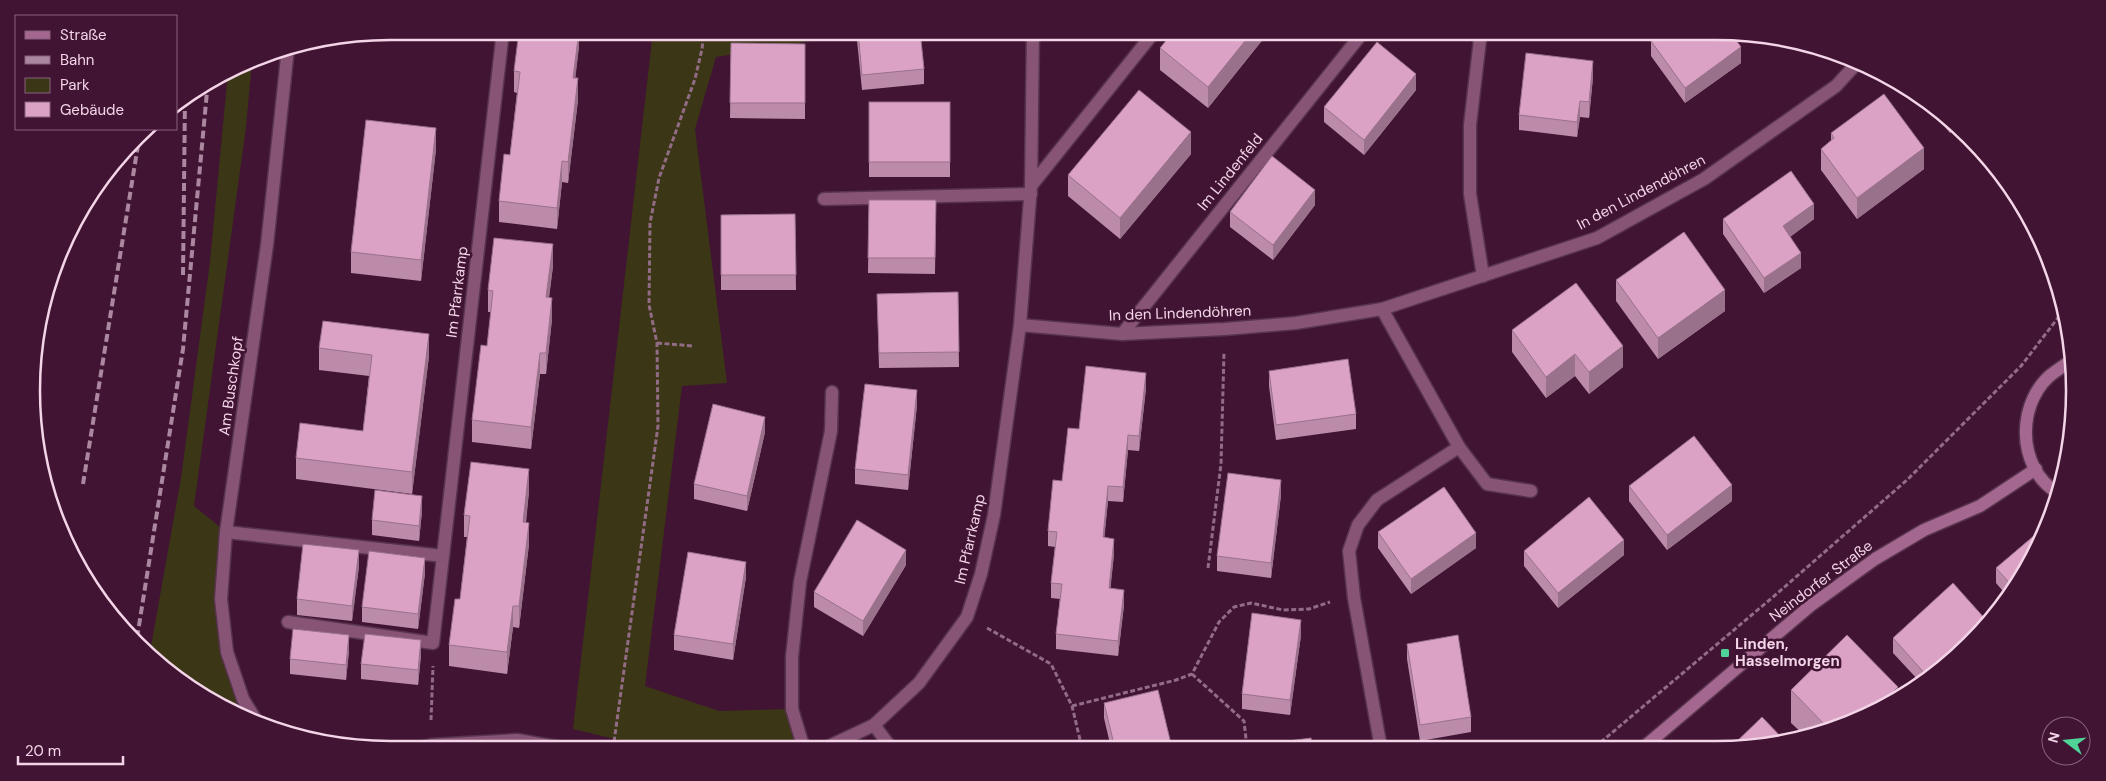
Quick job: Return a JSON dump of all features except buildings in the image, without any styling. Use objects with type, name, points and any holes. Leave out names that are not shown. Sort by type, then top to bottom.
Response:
[{"type":"street","name":"Im Pfarrkamp","points":[[433,643],[502,40]]},
{"type":"street","points":[[1020,325],[1031,190],[1033,40]]},
{"type":"street","points":[[824,199],[1031,190],[1148,40]]},
{"type":"street","name":"Im Lindenfeld","points":[[1122,334],[1357,40]]},
{"type":"street","points":[[1480,40],[1470,125],[1470,194],[1483,276]]},
{"type":"street","name":"Am Buschkopf","points":[[251,712],[243,699],[227,652],[221,599],[226,532],[267,245],[287,56]]},
{"type":"street","name":"In den Lindendöhren","points":[[1020,325],[1122,334],[1225,329],[1296,323],[1382,309],[1597,238],[1704,179],[1836,86],[1852,68]]},
{"type":"street","points":[[1382,309],[1459,447],[1486,484],[1531,491]]},
{"type":"street","name":"Im Pfarrkamp","points":[[840,741],[874,725],[919,683],[967,617],[981,574],[994,515],[1020,325]]},
{"type":"street","points":[[2052,489],[2036,469],[2026,446],[2026,420],[2033,397],[2048,376],[2065,366]]},
{"type":"street","points":[[802,741],[792,709],[792,657],[800,582],[831,431],[832,392]]},
{"type":"street","points":[[1380,741],[1354,598],[1349,551],[1358,524],[1377,500],[1459,447]]},
{"type":"street","name":"Neindorfer Straße","points":[[1651,741],[1810,606],[1875,558],[1924,530],[1980,506],[2036,469]]},
{"type":"street","points":[[226,532],[443,556]]},
{"type":"street","points":[[288,622],[433,643]]},
{"type":"street","points":[[874,725],[886,741]]},
{"type":"path","points":[[614,741],[658,426],[657,343],[650,305],[648,267],[650,223],[659,178],[695,79],[703,40]]},
{"type":"path","points":[[1602,741],[1906,480],[2021,366],[2058,318]]},
{"type":"path","points":[[1208,568],[1221,464],[1225,329]]},
{"type":"path","points":[[657,343],[693,346]]},
{"type":"path","points":[[1072,706],[1176,680],[1192,674],[1218,622],[1234,607],[1252,603],[1283,610],[1309,609],[1354,598]]},
{"type":"path","points":[[967,617],[1051,664],[1072,706],[1080,741]]},
{"type":"path","points":[[432,741],[433,643]]},
{"type":"path","points":[[1192,674],[1244,721],[1246,741]]},
{"type":"green space","points":[[652,40],[817,40],[716,57],[695,129],[727,383],[682,386],[645,686],[719,711],[792,709],[802,741],[623,741],[573,729]]},
{"type":"green space","points":[[251,69],[246,127],[194,506],[226,532],[227,650],[253,713],[235,705],[196,682],[177,669],[151,646],[181,478],[210,262],[227,80]]},
{"type":"railway","points":[[138,633],[183,349],[207,92]]},
{"type":"railway","points":[[183,275],[185,107]]},
{"type":"railway","points":[[83,484],[137,149]]},
{"type":"place","name":"Linden, Hasselmorgen","points":[[1725,653]]}]
